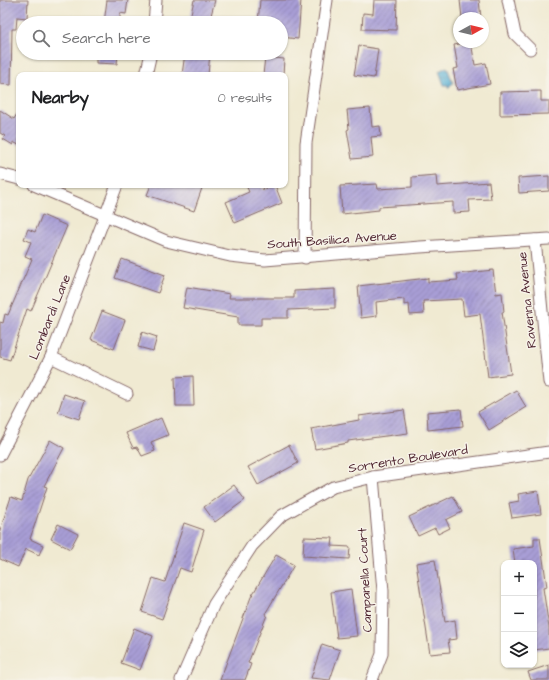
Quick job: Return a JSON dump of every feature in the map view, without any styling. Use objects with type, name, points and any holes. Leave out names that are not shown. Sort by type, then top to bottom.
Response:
[{"type":"street","points":[[155,16],[156,0]]},
{"type":"street","points":[[305,258],[306,143],[327,0]]},
{"type":"street","points":[[508,0],[515,34],[530,49]]},
{"type":"street","points":[[147,72],[149,60]]},
{"type":"street","points":[[0,174],[16,178]]},
{"type":"street","name":"South Basilica Avenue","points":[[41,188],[166,241],[230,256],[265,260],[305,258],[420,246],[549,239]]},
{"type":"street","name":"Lombardi Lane","points":[[0,455],[51,357],[116,188]]},
{"type":"street","name":"Ravenna Avenue","points":[[535,240],[549,382]]},
{"type":"street","points":[[51,357],[127,394]]},
{"type":"street","name":"Sorrento Boulevard","points":[[181,680],[214,604],[252,546],[281,516],[333,487],[373,476],[549,452]]},
{"type":"street","name":"Campanella Court","points":[[372,680],[382,654],[383,591],[373,476]]},
{"type":"water","points":[[447,67],[453,83],[448,88],[448,85],[444,85],[439,71]]},
{"type":"building","points":[[0,0],[28,0],[27,16],[16,16],[16,29],[12,29],[11,85],[0,84]]},
{"type":"building","points":[[107,0],[128,0],[126,14],[120,13],[120,16],[105,16]]},
{"type":"building","points":[[194,0],[215,0],[211,16],[191,16]]},
{"type":"building","points":[[260,0],[301,0],[298,39],[288,38],[288,16],[259,16]]},
{"type":"building","points":[[374,0],[397,0],[396,30],[362,29],[363,13],[373,14]]},
{"type":"building","points":[[460,0],[479,0],[480,12],[461,12]]},
{"type":"building","points":[[359,46],[378,49],[374,78],[354,75]]},
{"type":"building","points":[[455,48],[472,48],[475,65],[486,63],[490,84],[457,90],[453,69],[458,68]]},
{"type":"building","points":[[96,60],[117,60],[117,64],[96,63]]},
{"type":"building","points":[[184,60],[209,60],[208,72],[182,72]]},
{"type":"building","points":[[265,60],[284,60],[283,72],[263,72]]},
{"type":"building","points":[[541,91],[541,101],[549,101],[549,114],[500,115],[500,92]]},
{"type":"building","points":[[370,108],[372,127],[380,126],[381,136],[371,137],[373,157],[352,159],[347,130],[349,129],[347,110]]},
{"type":"building","points":[[0,110],[14,119],[16,116],[16,144],[13,142],[13,145],[3,139],[5,136],[0,133]]},
{"type":"building","points":[[436,175],[437,186],[489,182],[491,199],[469,200],[470,212],[453,213],[453,202],[379,207],[379,210],[342,214],[340,186],[377,184],[378,189],[412,187],[412,177]]},
{"type":"building","points":[[549,176],[549,191],[519,193],[518,178]]},
{"type":"building","points":[[150,188],[202,188],[194,211],[147,195]]},
{"type":"building","points":[[247,188],[262,188],[263,190],[268,188],[276,188],[282,203],[235,223],[226,202],[249,192]]},
{"type":"building","points":[[42,215],[67,226],[31,311],[27,309],[10,360],[0,357],[0,322],[3,323],[5,314],[8,315],[32,259],[25,256],[31,242],[24,239],[28,229],[35,232]]},
{"type":"building","points":[[122,259],[165,275],[158,293],[115,278]]},
{"type":"building","points":[[493,270],[496,294],[502,293],[504,312],[502,312],[511,374],[488,377],[480,314],[464,316],[462,299],[423,301],[424,314],[410,315],[409,304],[404,305],[404,299],[376,302],[377,316],[361,318],[358,286],[428,278],[428,282],[458,280],[457,274]]},
{"type":"building","points":[[187,287],[230,294],[229,298],[294,298],[294,291],[335,289],[335,308],[288,310],[288,318],[261,318],[261,325],[238,325],[238,317],[183,308]]},
{"type":"building","points":[[102,311],[125,320],[114,349],[91,340]]},
{"type":"building","points":[[142,332],[157,337],[153,351],[138,347]]},
{"type":"building","points":[[193,376],[194,406],[176,406],[175,377]]},
{"type":"building","points":[[516,390],[526,407],[489,430],[478,412]]},
{"type":"building","points":[[64,394],[85,401],[79,419],[58,412]]},
{"type":"building","points":[[461,409],[463,426],[428,430],[427,412]]},
{"type":"building","points":[[404,410],[408,433],[348,441],[348,443],[315,449],[311,429],[359,420],[359,416]]},
{"type":"building","points":[[161,418],[168,435],[151,442],[155,451],[142,456],[137,447],[133,448],[126,433]]},
{"type":"building","points":[[50,440],[64,448],[44,486],[47,487],[30,539],[43,545],[39,555],[26,549],[18,567],[0,559],[0,530],[11,497],[22,501],[28,480]]},
{"type":"building","points":[[289,445],[298,463],[258,485],[248,467]]},
{"type":"building","points":[[234,485],[245,500],[215,522],[204,507]]},
{"type":"building","points":[[538,491],[541,514],[512,518],[509,503],[519,501],[518,494]]},
{"type":"building","points":[[453,496],[462,512],[446,520],[450,528],[438,534],[435,528],[418,536],[409,517]]},
{"type":"building","points":[[184,523],[204,530],[191,572],[180,568],[162,619],[142,612],[153,578],[165,582]]},
{"type":"building","points":[[58,524],[78,534],[70,549],[51,539]]},
{"type":"building","points":[[304,537],[333,538],[332,546],[350,547],[349,559],[303,556]]},
{"type":"building","points":[[534,538],[540,538],[547,587],[543,588],[549,628],[549,648],[537,650],[537,560],[515,560],[513,549],[534,546]]},
{"type":"building","points":[[276,555],[294,565],[265,614],[267,615],[248,663],[251,664],[245,680],[220,680],[251,597]]},
{"type":"building","points":[[435,560],[445,622],[455,620],[457,639],[448,640],[450,652],[430,654],[416,563]]},
{"type":"building","points":[[351,589],[357,636],[337,638],[331,592]]},
{"type":"building","points":[[134,628],[153,636],[140,670],[121,663]]},
{"type":"building","points":[[322,644],[340,650],[330,680],[311,678]]},
{"type":"building","points":[[549,665],[549,680],[531,680],[528,672]]}]
